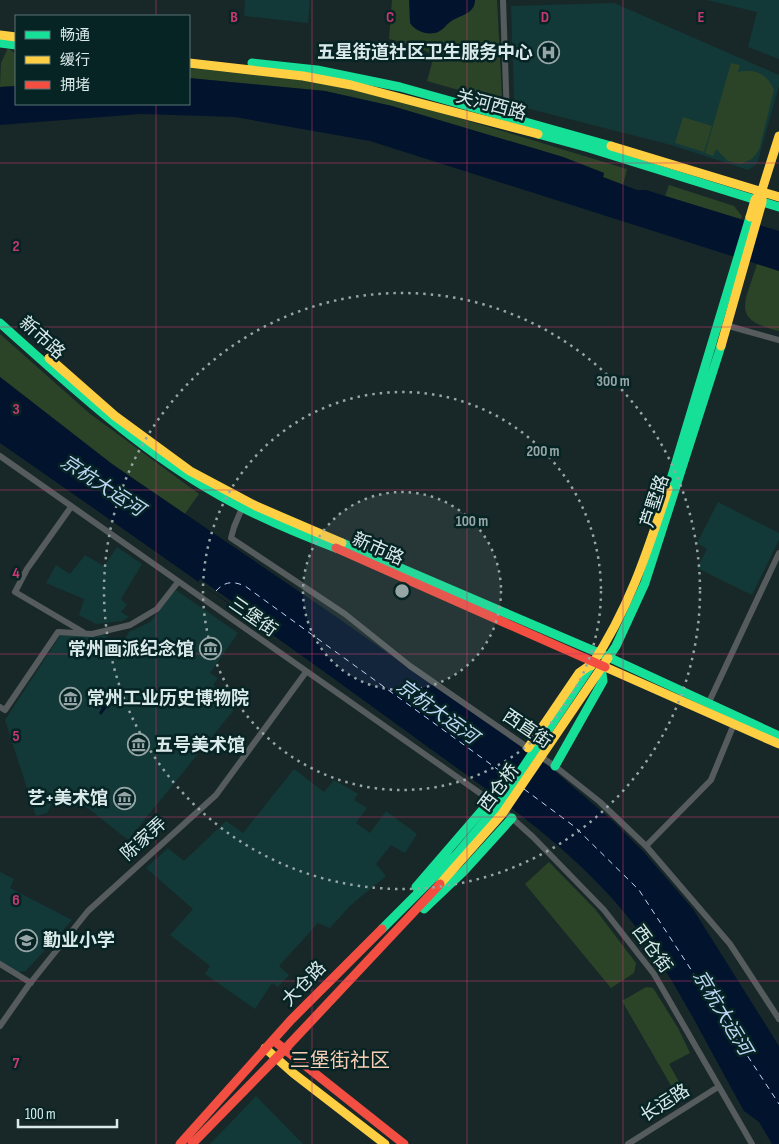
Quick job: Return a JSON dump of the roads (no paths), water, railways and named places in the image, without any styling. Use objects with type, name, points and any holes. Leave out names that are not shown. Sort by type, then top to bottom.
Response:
[{"type":"main road","points":[[0,35],[15,37]]},
{"type":"main road","points":[[0,43],[15,45]]},
{"type":"main road","name":"关河西路","points":[[190,56],[317,70],[400,88],[762,190],[779,197]]},
{"type":"main road","name":"关河西路","points":[[190,63],[303,76],[351,85],[589,148],[779,206]]},
{"type":"main road","points":[[758,201],[779,136]]},
{"type":"main road","name":"芦墅路","points":[[554,731],[604,655],[616,646],[645,583],[723,325],[758,201]]},
{"type":"main road","name":"新市路","points":[[0,315],[115,416],[190,472],[256,506],[604,655],[779,736]]},
{"type":"main road","name":"新市路","points":[[0,322],[110,420],[187,476],[242,508],[779,744]]},
{"type":"main road","points":[[528,748],[579,673],[597,665],[603,681],[554,766]]},
{"type":"main road","name":"西仓桥","points":[[460,857],[502,814],[554,731]]},
{"type":"main road","points":[[358,952],[491,800]]},
{"type":"main road","points":[[368,959],[464,871],[512,818]]},
{"type":"main road","name":"大仓路","points":[[180,1144],[265,1048],[358,952],[460,857]]},
{"type":"main road","name":"大仓路","points":[[192,1144],[277,1058],[460,857]]},
{"type":"main road","points":[[273,1040],[404,1144]]},
{"type":"main road","points":[[265,1048],[385,1144]]},
{"type":"street","points":[[503,0],[508,126]]},
{"type":"street","points":[[723,325],[779,340]]},
{"type":"street","name":"三堡街","points":[[0,456],[491,800]]},
{"type":"street","points":[[71,506],[27,569],[15,592],[84,633]]},
{"type":"street","name":"西直街","points":[[242,508],[234,527],[232,538],[345,614],[410,666],[554,766],[600,802],[646,846],[730,944],[779,1019]]},
{"type":"street","points":[[709,702],[779,554]]},
{"type":"street","points":[[0,707],[5,710],[58,632],[84,633],[116,630],[143,620],[157,609],[178,582]]},
{"type":"street","name":"陈家弄","points":[[0,1026],[31,983],[88,911],[216,795],[306,672]]},
{"type":"street","points":[[646,846],[711,780],[734,724]]},
{"type":"street","name":"西仓街","points":[[491,800],[512,818],[604,910],[654,974],[752,1144]]},
{"type":"street","points":[[0,964],[31,983]]},
{"type":"street","name":"长运路","points":[[628,1144],[718,1087]]},
{"type":"water","points":[[409,0],[475,0],[474,5],[466,14],[450,22],[440,31],[426,33],[418,30],[410,23]]},
{"type":"water","points":[[190,78],[325,91],[392,106],[563,157],[604,173],[603,177],[637,190],[646,190],[779,231],[779,271],[370,141],[235,117],[141,114],[0,125],[0,87],[15,86],[15,105],[190,105]]},
{"type":"water","name":"京杭大运河","points":[[0,377],[112,464],[338,618],[551,768],[614,822],[643,851],[693,909],[779,1046],[779,1144],[772,1144],[759,1122],[744,1111],[673,983],[641,934],[599,884],[573,859],[517,812],[250,619],[0,443]]},
{"type":"water","points":[[103,691],[111,702],[101,715],[99,713],[102,708],[95,702]]},
{"type":"place","name":"五星街道社区卫生服务中心","points":[[549,52]]},
{"type":"place","name":"常州画派纪念馆","points":[[210,649]]},
{"type":"place","name":"常州工业历史博物院","points":[[71,698]]},
{"type":"place","name":"五号美术馆","points":[[139,745]]},
{"type":"place","name":"艺+美术馆","points":[[124,798]]},
{"type":"place","name":"勤业小学","points":[[27,940]]},
{"type":"district","name":"三堡街社区","points":[[340,1061]]}]
